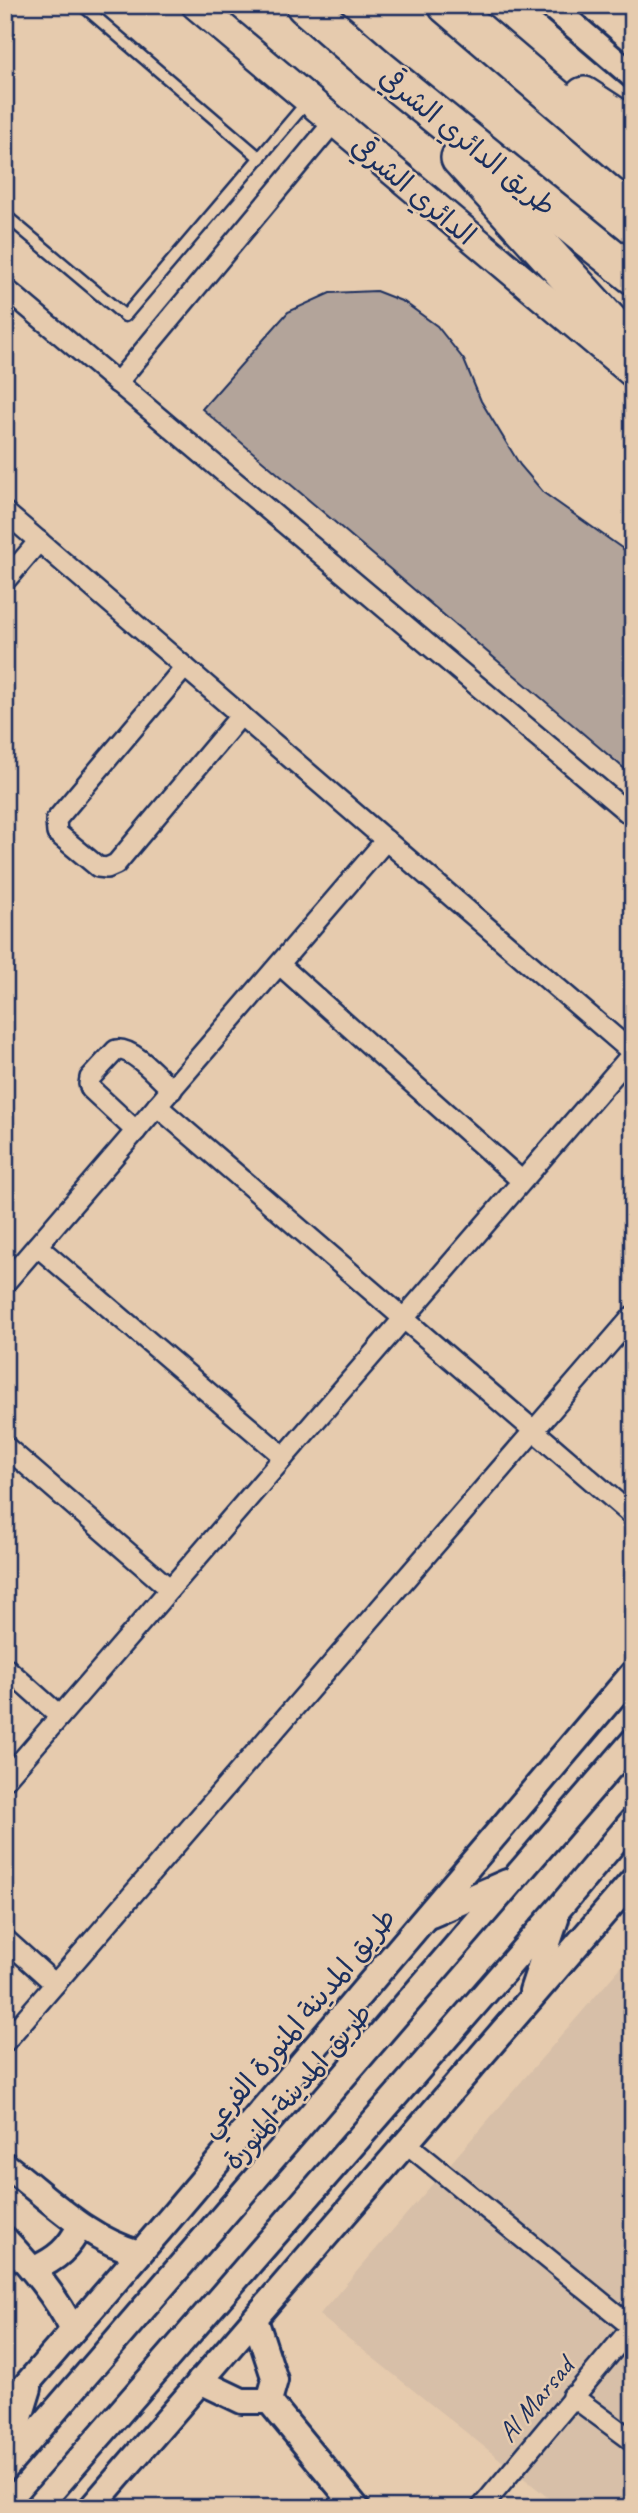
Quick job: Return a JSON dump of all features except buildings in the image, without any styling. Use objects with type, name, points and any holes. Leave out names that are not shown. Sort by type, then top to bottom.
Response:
[{"type":"highway","name":"طريق الدائري الشرقي","points":[[305,5],[379,69],[633,275]]},
{"type":"highway","points":[[452,9],[633,128]]},
{"type":"highway","points":[[452,9],[633,164]]},
{"type":"highway","points":[[379,69],[633,348]]},
{"type":"main road","name":"الدائري الشرقي","points":[[196,5],[633,373]]},
{"type":"street","points":[[550,5],[633,76]]},
{"type":"street","points":[[117,383],[333,123]]},
{"type":"street","points":[[5,288],[633,817]]},
{"type":"street","points":[[5,512],[633,1053],[5,1780]]},
{"type":"street","points":[[5,581],[39,541]]},
{"type":"street","points":[[185,667],[56,820],[57,833],[98,867],[107,868],[116,864],[241,715]]},
{"type":"street","points":[[5,1283],[386,841]]},
{"type":"street","points":[[280,965],[522,1181]]},
{"type":"street","points":[[136,1132],[91,1089],[90,1078],[117,1050],[122,1049],[132,1053],[172,1090]]},
{"type":"street","points":[[157,1106],[633,1516]]},
{"type":"street","points":[[37,1246],[284,1457]]},
{"type":"street","points":[[5,2042],[633,1316]]},
{"type":"street","points":[[5,1446],[170,1590]]},
{"type":"street","points":[[5,1667],[60,1716]]},
{"type":"street","name":"طريق المدينة المنورة الفرعي","points":[[5,2409],[633,1673]]},
{"type":"street","name":"طريق المدينة المنورة","points":[[5,2467],[633,1741]]},
{"type":"street","points":[[37,2508],[633,1820]]},
{"type":"street","points":[[424,1919],[514,1879]]},
{"type":"street","points":[[91,2508],[633,1880]]},
{"type":"street","points":[[528,2001],[559,1908]]},
{"type":"street","points":[[5,1939],[55,1983]]},
{"type":"street","points":[[406,2143],[632,2326]]},
{"type":"street","points":[[5,2165],[80,2225],[106,2241],[139,2253]]},
{"type":"street","points":[[160,2230],[218,2222]]},
{"type":"street","points":[[34,2269],[51,2261],[67,2248],[80,2225]]},
{"type":"street","points":[[5,2239],[56,2297],[73,2330]]},
{"type":"street","points":[[255,2319],[275,2380],[269,2401]]},
{"type":"street","name":"Al Marsad","points":[[481,2508],[632,2326]]},
{"type":"street","points":[[5,2467],[32,2377]]},
{"type":"street","points":[[200,2381],[242,2401],[269,2401]]},
{"type":"street","points":[[572,2396],[633,2441]]},
{"type":"street","points":[[269,2401],[357,2508]]},
{"type":"lane","points":[[82,5],[260,158]]},
{"type":"lane","points":[[5,215],[125,316],[307,101]]},
{"type":"shaded area","points":[[633,1953],[633,2508],[561,2508],[319,2315]]}]
